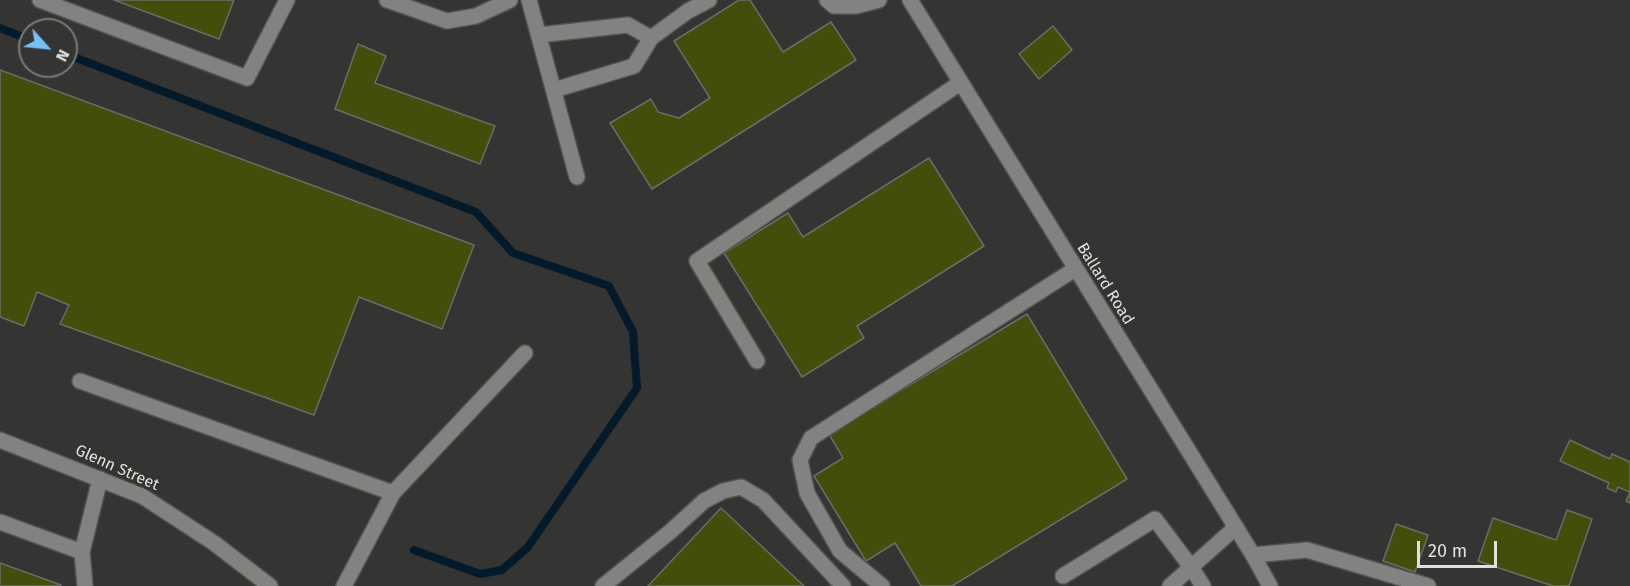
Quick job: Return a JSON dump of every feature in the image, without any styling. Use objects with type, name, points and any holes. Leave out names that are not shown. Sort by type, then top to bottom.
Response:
[{"type":"street","points":[[40,0],[247,78],[287,0]]},
{"type":"street","points":[[387,0],[447,21],[476,16],[510,0]]},
{"type":"street","points":[[529,0],[577,177]]},
{"type":"street","points":[[554,90],[634,66],[651,39],[688,11],[709,0]]},
{"type":"street","points":[[827,0],[834,6],[856,6],[879,0]]},
{"type":"street","name":"Ballard Road","points":[[910,0],[1236,527],[1270,586]]},
{"type":"street","points":[[539,35],[628,25],[651,39]]},
{"type":"street","points":[[757,361],[697,261],[960,83]]},
{"type":"street","points":[[882,586],[840,551],[807,493],[800,460],[811,438],[1075,269]]},
{"type":"street","points":[[344,586],[393,493],[525,353]]},
{"type":"street","points":[[80,381],[393,493]]},
{"type":"street","name":"Glenn Street","points":[[0,440],[142,496],[214,543],[270,586]]},
{"type":"street","points":[[85,586],[82,552],[100,479]]},
{"type":"street","points":[[603,586],[704,501],[723,491],[741,487],[763,500],[843,586]]},
{"type":"street","points":[[1063,576],[1155,519],[1203,586]]},
{"type":"street","points":[[0,522],[82,552]]},
{"type":"street","points":[[1170,586],[1236,527]]},
{"type":"street","points":[[1253,555],[1306,550],[1428,586]]},
{"type":"building","points":[[114,0],[234,0],[219,39]]},
{"type":"building","points":[[739,0],[750,0],[783,52],[831,22],[856,60],[652,189],[610,123],[651,99],[658,112],[679,118],[710,98],[674,41]]},
{"type":"building","points":[[1053,26],[1072,50],[1039,79],[1019,54]]},
{"type":"building","points":[[358,44],[386,56],[375,83],[495,126],[480,164],[335,109]]},
{"type":"building","points":[[0,70],[474,245],[442,329],[359,297],[314,415],[60,324],[69,305],[37,292],[24,326],[0,317]]},
{"type":"building","points":[[929,158],[984,246],[857,326],[864,338],[802,377],[724,253],[788,213],[803,237]]},
{"type":"building","points":[[1027,314],[1127,479],[952,586],[921,586],[895,543],[866,561],[814,476],[843,458],[829,434]]},
{"type":"building","points":[[1570,440],[1610,459],[1612,454],[1630,462],[1630,492],[1618,487],[1616,492],[1607,488],[1609,483],[1560,461]]},
{"type":"building","points":[[721,508],[804,586],[648,586]]},
{"type":"building","points":[[1567,510],[1592,519],[1569,586],[1553,586],[1478,561],[1493,518],[1556,540]]},
{"type":"building","points":[[1396,524],[1428,535],[1415,572],[1383,561]]},
{"type":"building","points":[[0,563],[61,585],[0,586]]},
{"type":"waterway","points":[[0,28],[18,35]]},
{"type":"waterway","points":[[78,59],[476,212],[513,253],[609,286],[633,332],[637,388],[528,547],[502,570],[480,574],[414,550]]}]
